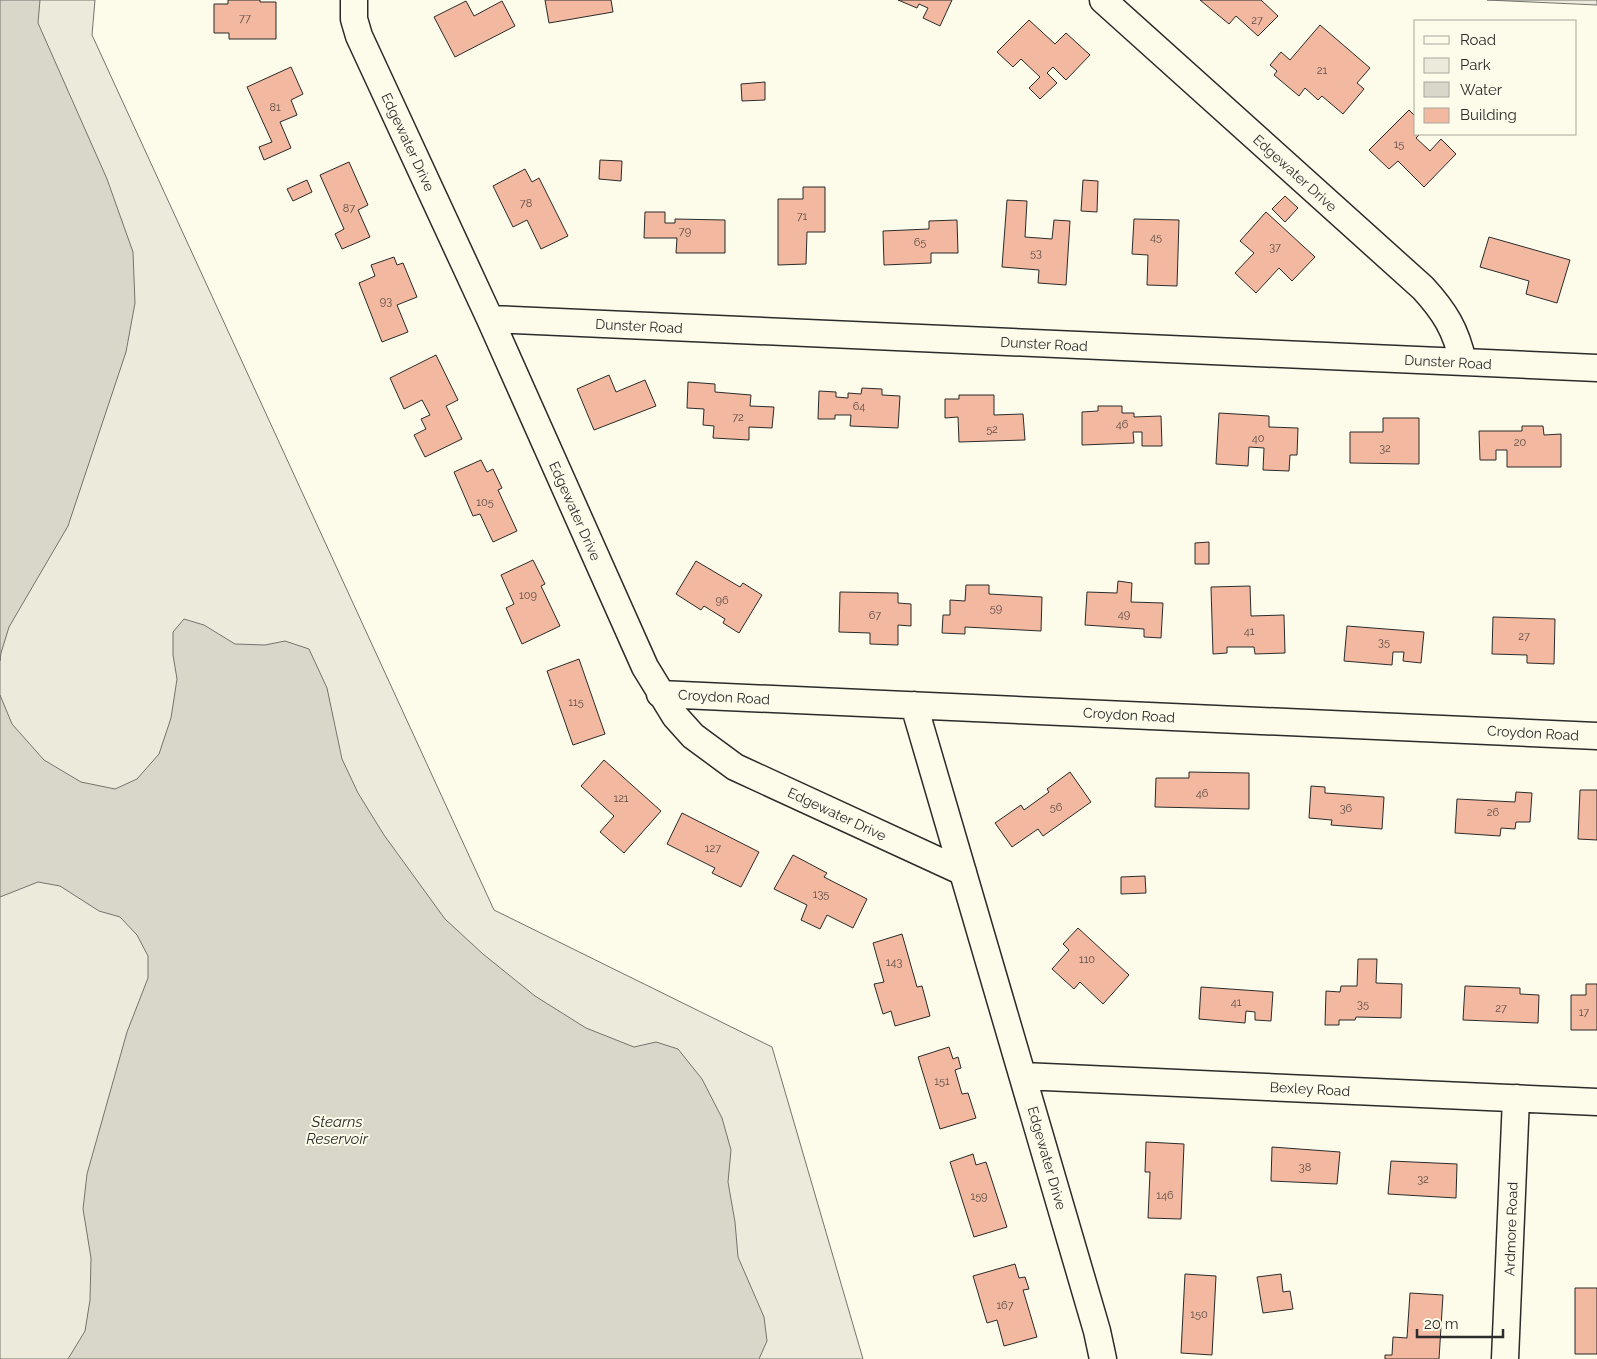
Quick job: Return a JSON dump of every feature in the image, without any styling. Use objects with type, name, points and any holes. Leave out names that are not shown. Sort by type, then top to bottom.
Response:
[{"type":"street","name":"Edgewater Drive","points":[[354,0],[354,19],[359,36],[490,320],[645,667],[675,716],[693,736],[735,766],[963,872]]},
{"type":"street","name":"Edgewater Drive","points":[[1103,0],[1440,306],[1459,342],[1463,362]]},
{"type":"street","name":"Dunster Road","points":[[490,320],[1597,368]]},
{"type":"street","name":"Croydon Road","points":[[660,694],[1597,736]]},
{"type":"street","name":"Edgewater Drive","points":[[914,705],[1097,1331],[1103,1359]]},
{"type":"street","name":"Bexley Road","points":[[1023,1076],[1597,1102]]},
{"type":"street","name":"Ardmore Road","points":[[1505,1359],[1516,1098]]},
{"type":"green space","points":[[0,0],[95,0],[92,35],[494,910],[772,1047],[863,1359],[0,1359]]},
{"type":"green space","points":[[1487,0],[1597,0],[1597,5]]},
{"type":"water","points":[[0,0],[40,0],[38,23],[107,179],[133,252],[135,303],[126,352],[68,526],[9,627],[0,661]]},
{"type":"water","name":"Stearns Reservoir","points":[[184,619],[204,625],[235,644],[265,645],[285,641],[309,649],[327,688],[342,759],[358,793],[384,835],[445,919],[483,954],[535,996],[586,1028],[634,1047],[656,1042],[678,1049],[702,1079],[722,1118],[731,1150],[728,1182],[735,1222],[738,1257],[764,1317],[767,1341],[759,1359],[68,1359],[85,1331],[90,1300],[91,1258],[83,1209],[87,1174],[127,1032],[148,978],[148,956],[137,935],[120,917],[99,911],[60,886],[38,882],[0,897],[0,695],[12,724],[44,760],[81,782],[115,789],[137,779],[159,754],[171,718],[177,679],[173,655],[173,632]]},
{"type":"building","points":[[228,0],[276,2],[276,39],[229,39],[229,33],[214,33],[214,4],[228,4]]},
{"type":"building","points":[[545,0],[611,0],[613,12],[549,23]]},
{"type":"building","points":[[898,0],[952,0],[940,26],[923,18],[928,8],[919,4],[917,8]]},
{"type":"building","points":[[1200,0],[1261,0],[1278,16],[1258,36],[1236,16],[1229,24]]},
{"type":"building","points":[[466,1],[474,16],[502,1],[515,26],[455,57],[434,17]]},
{"type":"building","points":[[1029,20],[1055,44],[1066,33],[1090,55],[1066,80],[1053,67],[1047,73],[1057,83],[1040,99],[1029,88],[1040,77],[1021,59],[1013,67],[997,52]]},
{"type":"building","points":[[1320,25],[1370,68],[1357,83],[1364,89],[1343,114],[1322,96],[1318,100],[1305,88],[1299,96],[1274,75],[1277,71],[1270,65],[1281,52],[1290,60]]},
{"type":"building","points":[[291,67],[303,94],[291,100],[297,115],[280,122],[291,148],[264,160],[259,147],[272,142],[247,87]]},
{"type":"building","points":[[765,82],[765,100],[742,101],[741,84]]},
{"type":"building","points":[[1409,110],[1414,115],[1414,135],[1419,135],[1416,138],[1430,151],[1441,139],[1456,154],[1424,187],[1398,161],[1389,169],[1369,150]]},
{"type":"building","points":[[600,160],[622,161],[621,181],[599,179]]},
{"type":"building","points":[[349,162],[368,205],[358,210],[370,237],[342,249],[335,234],[344,229],[320,175]]},
{"type":"building","points":[[525,169],[532,182],[539,178],[568,236],[541,249],[527,220],[513,227],[493,186]]},
{"type":"building","points":[[307,180],[312,192],[293,201],[287,189]]},
{"type":"building","points":[[1083,180],[1098,181],[1097,212],[1081,211]]},
{"type":"building","points":[[803,187],[825,187],[825,232],[807,232],[806,264],[778,265],[778,199],[803,199]]},
{"type":"building","points":[[1285,196],[1298,208],[1285,222],[1272,209]]},
{"type":"building","points":[[1007,200],[1027,201],[1025,237],[1052,239],[1054,220],[1070,221],[1066,285],[1038,283],[1039,270],[1002,267]]},
{"type":"building","points":[[645,212],[665,212],[665,223],[675,223],[675,219],[725,220],[725,253],[676,253],[677,238],[644,238]]},
{"type":"building","points":[[1266,212],[1315,257],[1292,281],[1279,268],[1256,293],[1235,273],[1254,253],[1240,241]]},
{"type":"building","points":[[1134,219],[1179,220],[1177,286],[1147,285],[1148,255],[1132,254]]},
{"type":"building","points":[[957,220],[958,253],[931,253],[931,263],[884,265],[883,231],[929,229],[929,221]]},
{"type":"building","points":[[1489,237],[1570,260],[1557,303],[1526,294],[1529,281],[1480,267]]},
{"type":"building","points":[[394,257],[397,265],[403,263],[417,297],[397,305],[408,332],[382,342],[359,283],[375,276],[371,265]]},
{"type":"building","points":[[436,355],[458,400],[446,406],[462,439],[425,457],[414,435],[426,429],[421,419],[430,415],[422,400],[404,409],[390,378]]},
{"type":"building","points":[[609,375],[616,392],[645,380],[656,406],[594,430],[577,389]]},
{"type":"building","points":[[688,382],[715,384],[715,392],[751,395],[750,406],[774,407],[772,428],[749,427],[749,440],[713,438],[714,426],[703,425],[704,409],[687,408]]},
{"type":"building","points":[[862,388],[882,389],[882,395],[900,396],[898,428],[850,426],[851,415],[835,415],[835,419],[818,419],[819,391],[836,392],[836,397],[848,398],[848,393],[861,394]]},
{"type":"building","points":[[959,395],[994,395],[994,415],[1023,414],[1025,440],[959,442],[958,417],[945,418],[945,399],[959,399]]},
{"type":"building","points":[[1098,406],[1122,406],[1122,413],[1134,413],[1134,417],[1161,416],[1162,446],[1142,446],[1142,432],[1133,432],[1134,443],[1082,445],[1082,412],[1098,411]]},
{"type":"building","points":[[1219,413],[1269,416],[1269,427],[1298,428],[1297,455],[1290,455],[1289,471],[1263,470],[1264,448],[1249,447],[1248,466],[1216,464]]},
{"type":"building","points":[[1383,418],[1419,418],[1419,464],[1350,463],[1350,432],[1383,432]]},
{"type":"building","points":[[1522,426],[1543,426],[1544,435],[1561,434],[1561,467],[1507,467],[1507,450],[1496,450],[1496,460],[1480,460],[1479,431],[1522,431]]},
{"type":"building","points":[[481,460],[487,472],[493,469],[502,488],[498,490],[517,531],[493,542],[480,514],[473,516],[454,472]]},
{"type":"building","points":[[1209,542],[1209,564],[1195,564],[1195,543]]},
{"type":"building","points":[[533,560],[545,584],[541,586],[560,626],[522,644],[506,608],[514,604],[501,575]]},
{"type":"building","points":[[696,561],[740,587],[743,583],[762,595],[739,633],[723,623],[725,619],[704,606],[701,610],[676,594]]},
{"type":"building","points":[[1118,581],[1132,583],[1131,602],[1163,603],[1161,638],[1144,637],[1144,629],[1085,625],[1087,592],[1117,593]]},
{"type":"building","points":[[966,585],[989,585],[989,594],[1042,597],[1041,631],[965,627],[965,634],[942,633],[943,615],[950,615],[950,600],[965,601]]},
{"type":"building","points":[[1250,586],[1251,616],[1284,615],[1285,653],[1255,654],[1254,647],[1227,647],[1227,653],[1213,654],[1211,587]]},
{"type":"building","points":[[840,592],[898,593],[898,603],[911,604],[911,626],[898,625],[898,645],[870,644],[870,633],[839,632]]},
{"type":"building","points":[[1493,617],[1555,619],[1554,664],[1527,663],[1527,655],[1492,654]]},
{"type":"building","points":[[1347,626],[1424,632],[1421,663],[1403,661],[1404,652],[1393,652],[1392,665],[1344,661]]},
{"type":"building","points":[[579,659],[605,734],[573,745],[547,671]]},
{"type":"building","points":[[604,760],[661,811],[624,853],[600,832],[614,816],[581,786]]},
{"type":"building","points":[[1070,772],[1091,802],[1043,836],[1038,829],[1012,847],[995,823],[1021,805],[1024,810],[1049,792],[1047,789]]},
{"type":"building","points":[[1189,772],[1249,773],[1249,809],[1155,807],[1156,778],[1189,778]]},
{"type":"building","points":[[1311,786],[1325,787],[1325,793],[1384,797],[1382,829],[1331,825],[1332,820],[1309,818]]},
{"type":"building","points":[[1580,790],[1597,790],[1597,840],[1578,839]]},
{"type":"building","points":[[1516,792],[1532,793],[1530,822],[1516,822],[1515,829],[1501,828],[1500,836],[1455,833],[1457,799],[1515,802]]},
{"type":"building","points":[[682,813],[759,852],[741,887],[712,873],[715,868],[667,844]]},
{"type":"building","points":[[793,855],[827,873],[824,877],[867,899],[853,928],[827,915],[820,929],[801,920],[807,905],[774,889]]},
{"type":"building","points":[[1145,876],[1146,893],[1121,894],[1121,877]]},
{"type":"building","points":[[1078,928],[1129,975],[1103,1004],[1080,982],[1074,989],[1052,969],[1069,950],[1063,944]]},
{"type":"building","points":[[902,934],[917,987],[922,986],[930,1016],[895,1026],[891,1011],[883,1014],[874,984],[884,982],[873,943]]},
{"type":"building","points":[[1358,959],[1377,959],[1376,983],[1402,984],[1401,1018],[1356,1017],[1355,1020],[1339,1020],[1339,1025],[1325,1025],[1326,991],[1340,992],[1341,986],[1357,986]]},
{"type":"building","points":[[1586,984],[1597,984],[1597,1030],[1571,1030],[1571,995],[1586,995]]},
{"type":"building","points":[[1465,986],[1520,988],[1520,994],[1539,995],[1538,1023],[1463,1020]]},
{"type":"building","points":[[1201,987],[1273,992],[1271,1021],[1255,1020],[1255,1012],[1246,1011],[1245,1023],[1199,1019]]},
{"type":"building","points":[[949,1047],[953,1059],[958,1057],[961,1068],[955,1070],[962,1094],[968,1093],[976,1118],[940,1129],[918,1057]]},
{"type":"building","points":[[1146,1142],[1184,1144],[1181,1219],[1148,1218],[1150,1172],[1145,1172]]},
{"type":"building","points":[[1272,1147],[1340,1152],[1337,1184],[1271,1181]]},
{"type":"building","points":[[973,1154],[976,1165],[986,1162],[1007,1227],[974,1237],[950,1162]]},
{"type":"building","points":[[1391,1161],[1457,1164],[1456,1198],[1388,1194]]},
{"type":"building","points":[[1015,1264],[1019,1278],[1025,1277],[1029,1289],[1023,1290],[1037,1337],[1004,1346],[997,1320],[987,1323],[973,1276]]},
{"type":"building","points":[[1185,1274],[1216,1276],[1212,1355],[1181,1353]]},
{"type":"building","points":[[1281,1274],[1283,1292],[1290,1291],[1293,1309],[1263,1313],[1257,1277]]},
{"type":"building","points":[[1575,1288],[1597,1288],[1597,1354],[1575,1354]]},
{"type":"building","points":[[1410,1293],[1443,1295],[1439,1359],[1385,1359],[1385,1355],[1392,1355],[1393,1337],[1407,1338]]}]
